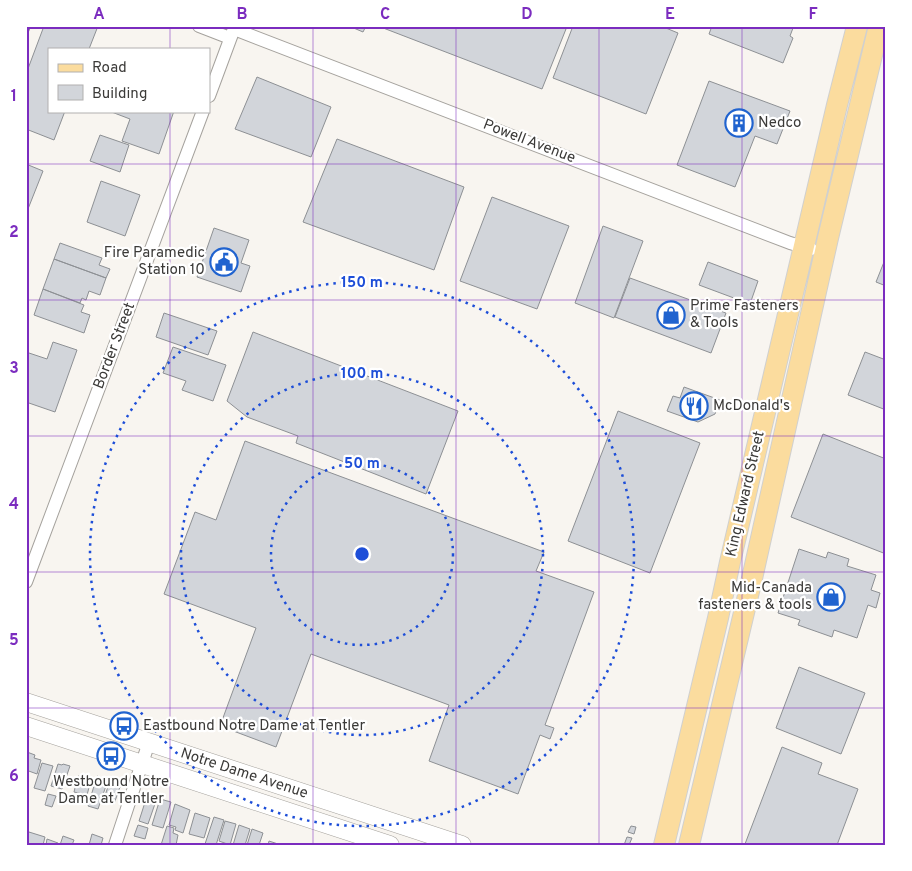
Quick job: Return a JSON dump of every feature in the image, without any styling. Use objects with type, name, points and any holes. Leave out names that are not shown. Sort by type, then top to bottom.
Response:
[{"type":"main road","name":"King Edward Street","points":[[664,845],[857,26]]},
{"type":"main road","name":"King Edward Street","points":[[689,845],[879,26]]},
{"type":"main road","points":[[833,123],[854,129]]},
{"type":"main road","points":[[769,395],[792,401]]},
{"type":"main road","name":"Notre Dame Avenue","points":[[26,702],[462,845]]},
{"type":"main road","name":"Notre Dame Avenue","points":[[26,726],[390,845]]},
{"type":"street","name":"Powell Avenue","points":[[200,26],[233,31],[804,247],[825,253]]},
{"type":"street","points":[[210,93],[233,31]]},
{"type":"street","name":"Border Street","points":[[26,582],[203,112]]},
{"type":"street","points":[[115,845],[149,742]]},
{"type":"building","points":[[44,26],[98,26],[89,48],[48,48],[48,112],[65,112],[54,140],[26,129],[26,74]]},
{"type":"building","points":[[349,26],[366,26],[363,32]]},
{"type":"building","points":[[378,26],[559,26],[566,29],[542,89]]},
{"type":"building","points":[[573,26],[661,26],[678,33],[646,114],[553,78]]},
{"type":"building","points":[[712,26],[787,26],[793,28],[790,36],[793,38],[783,63],[709,34]]},
{"type":"building","points":[[257,77],[331,107],[311,157],[235,129]]},
{"type":"building","name":"Nedco","points":[[709,81],[790,111],[777,144],[755,136],[735,187],[677,165]]},
{"type":"building","points":[[112,112],[174,112],[159,154],[122,141],[130,119]]},
{"type":"building","points":[[100,135],[129,145],[120,172],[90,161]]},
{"type":"building","points":[[337,139],[464,187],[434,270],[303,222]]},
{"type":"building","points":[[26,164],[43,171],[26,214]]},
{"type":"building","points":[[101,181],[140,195],[125,236],[87,222]]},
{"type":"building","points":[[492,197],[569,226],[537,309],[460,281]]},
{"type":"building","points":[[603,226],[643,241],[614,318],[575,303]]},
{"type":"building","points":[[214,228],[249,240],[241,263],[250,266],[241,292],[197,277]]},
{"type":"building","points":[[60,243],[102,258],[99,265],[110,269],[106,278],[54,259]]},
{"type":"building","points":[[886,257],[886,286],[876,282]]},
{"type":"building","points":[[54,259],[106,278],[100,295],[89,291],[86,300],[82,298],[80,303],[43,289]]},
{"type":"building","points":[[708,262],[758,281],[750,304],[699,285]]},
{"type":"building","name":"Prime Fasteners & Tools","points":[[630,278],[726,313],[711,353],[615,317]]},
{"type":"building","points":[[43,289],[84,305],[81,312],[90,315],[84,333],[34,315]]},
{"type":"building","points":[[164,313],[217,331],[208,355],[156,337]]},
{"type":"building","points":[[253,332],[458,411],[426,494],[296,443],[298,436],[247,417],[227,401]]},
{"type":"building","points":[[53,342],[77,350],[55,412],[26,402],[26,352],[47,359]]},
{"type":"building","points":[[173,347],[226,365],[213,401],[182,390],[186,381],[163,373]]},
{"type":"building","points":[[865,352],[886,360],[886,410],[848,395]]},
{"type":"building","name":"McDonald's","points":[[684,387],[720,400],[715,414],[698,422],[667,411],[673,396],[680,398]]},
{"type":"building","points":[[618,411],[700,443],[650,573],[568,541]]},
{"type":"building","points":[[823,434],[886,459],[886,554],[791,517]]},
{"type":"building","points":[[245,441],[544,552],[536,571],[594,592],[545,725],[554,728],[550,739],[540,735],[518,794],[429,761],[449,705],[311,654],[276,747],[220,726],[256,628],[164,594],[195,512],[216,520]]},
{"type":"building","name":"Mid-Canada fasteners & tools","points":[[799,549],[826,558],[828,552],[849,559],[847,566],[876,575],[871,590],[880,593],[876,608],[868,605],[857,638],[834,630],[832,637],[798,625],[800,620],[778,613]]},
{"type":"building","points":[[799,667],[865,693],[841,754],[776,728]]},
{"type":"building","points":[[782,747],[822,763],[818,774],[858,789],[837,845],[745,844]]},
{"type":"building","points":[[27,752],[35,755],[34,758],[41,760],[37,774],[26,770]]},
{"type":"building","points":[[42,763],[53,766],[45,791],[34,788]]},
{"type":"building","points":[[58,764],[70,766],[62,789],[51,786]]},
{"type":"building","points":[[78,776],[91,780],[87,795],[74,792]]},
{"type":"building","points":[[97,776],[108,780],[98,809],[88,806]]},
{"type":"building","points":[[110,781],[121,784],[114,804],[103,801]]},
{"type":"building","points":[[48,794],[56,796],[52,807],[45,805]]},
{"type":"building","points":[[150,795],[157,798],[148,824],[139,821],[147,796],[149,797]]},
{"type":"building","points":[[160,799],[171,802],[163,828],[152,825]]},
{"type":"building","points":[[175,804],[190,810],[183,833],[175,830],[176,827],[169,825]]},
{"type":"building","points":[[195,813],[210,818],[204,838],[189,834]]},
{"type":"building","points":[[214,817],[224,820],[216,845],[208,845],[205,844]]},
{"type":"building","points":[[225,821],[236,824],[230,845],[219,841]]},
{"type":"building","points":[[138,825],[148,828],[145,839],[134,836]]},
{"type":"building","points":[[239,825],[250,829],[245,845],[233,845]]},
{"type":"building","points":[[167,826],[174,828],[173,833],[178,835],[176,845],[161,845]]},
{"type":"building","points":[[631,826],[636,827],[634,834],[628,832]]},
{"type":"building","points":[[252,829],[263,833],[259,845],[247,845]]},
{"type":"building","points":[[29,832],[45,837],[43,845],[26,845]]},
{"type":"building","points":[[92,834],[103,838],[101,845],[89,845]]},
{"type":"building","points":[[63,836],[74,840],[72,845],[60,845]]},
{"type":"building","points":[[627,837],[632,838],[629,845],[624,845]]},
{"type":"building","points":[[47,839],[58,843],[57,845],[46,845]]},
{"type":"building","points":[[269,841],[281,845],[268,845]]},
{"type":"railway","points":[[26,32],[28,26]]},
{"type":"place","name":"Nedco","points":[[739,123]]},
{"type":"place","name":"Fire Paramedic Station 10","points":[[224,262]]},
{"type":"place","name":"Prime Fasteners & Tools","points":[[671,315]]},
{"type":"place","name":"McDonald's","points":[[694,406]]},
{"type":"place","name":"Mid-Canada fasteners & tools","points":[[831,597]]},
{"type":"place","name":"Eastbound Notre Dame at Tentler","points":[[124,726]]},
{"type":"place","name":"Westbound Notre Dame at Tentler","points":[[111,756]]}]
